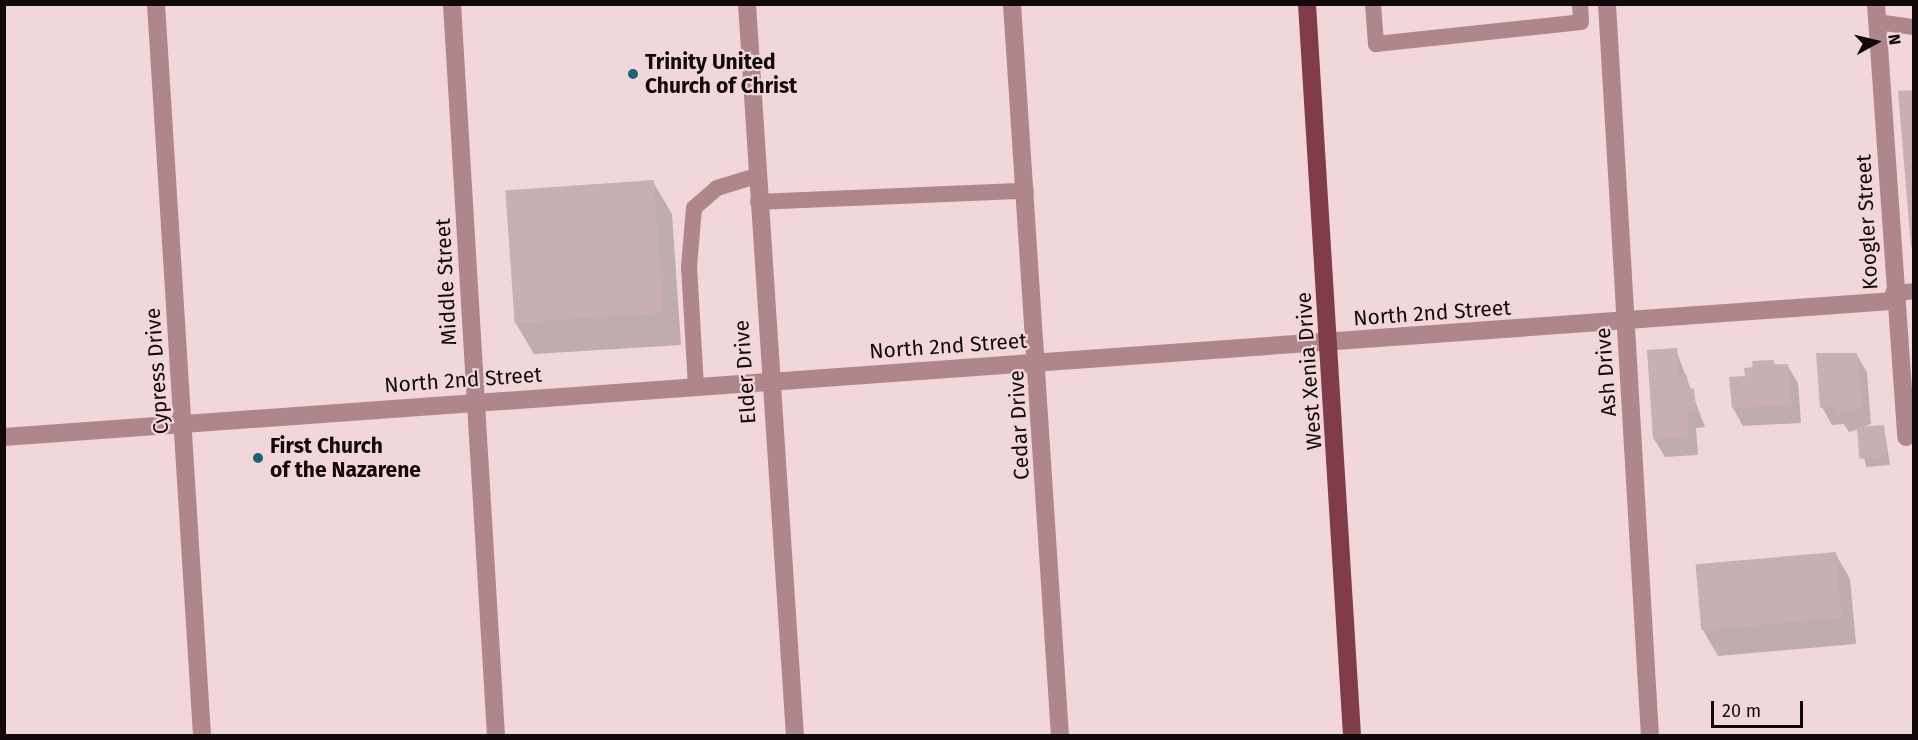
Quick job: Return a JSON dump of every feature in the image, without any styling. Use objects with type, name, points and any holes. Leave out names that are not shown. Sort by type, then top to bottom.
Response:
[{"type":"main road","name":"West Xenia Drive","points":[[1307,4],[1352,735]]},
{"type":"street","name":"Cypress Drive","points":[[156,4],[202,735]]},
{"type":"street","name":"Middle Street","points":[[452,4],[496,735]]},
{"type":"street","name":"Elder Drive","points":[[747,4],[768,382],[795,735]]},
{"type":"street","name":"Cedar Drive","points":[[1012,4],[1039,362],[1060,735]]},
{"type":"street","name":"Ash Drive","points":[[1607,4],[1650,735]]},
{"type":"street","name":"Koogler Street","points":[[1876,13],[1894,297],[1906,437]]},
{"type":"street","name":"North 2nd Street","points":[[4,437],[183,422],[1329,343],[1625,321],[1894,297]]},
{"type":"lane","points":[[1373,4],[1376,44],[1581,22],[1580,4]]},
{"type":"lane","points":[[1876,13],[1914,27]]},
{"type":"lane","points":[[696,387],[690,267],[694,208],[717,188],[756,176]]},
{"type":"lane","points":[[758,202],[1026,191]]},
{"type":"lane","points":[[1894,297],[1914,291]]},
{"type":"building","points":[[1914,90],[1914,247],[1911,247],[1898,91]]},
{"type":"building","points":[[654,180],[663,313],[515,323],[505,190]]},
{"type":"building","points":[[1677,348],[1679,376],[1687,375],[1688,389],[1694,388],[1696,409],[1687,410],[1688,437],[1653,439],[1647,350]]},
{"type":"building","points":[[1816,353],[1857,353],[1862,406],[1837,415],[1836,406],[1820,408]]},
{"type":"building","points":[[1774,360],[1774,365],[1788,364],[1792,405],[1732,408],[1729,377],[1745,376],[1744,368],[1753,367],[1752,361]]},
{"type":"building","points":[[1884,425],[1886,457],[1859,459],[1857,427]]},
{"type":"building","points":[[1836,552],[1842,618],[1701,630],[1696,564]]},
{"type":"place","name":"Trinity United Church of Christ","points":[[633,74]]},
{"type":"place","name":"First Church of the Nazarene","points":[[258,458]]}]
